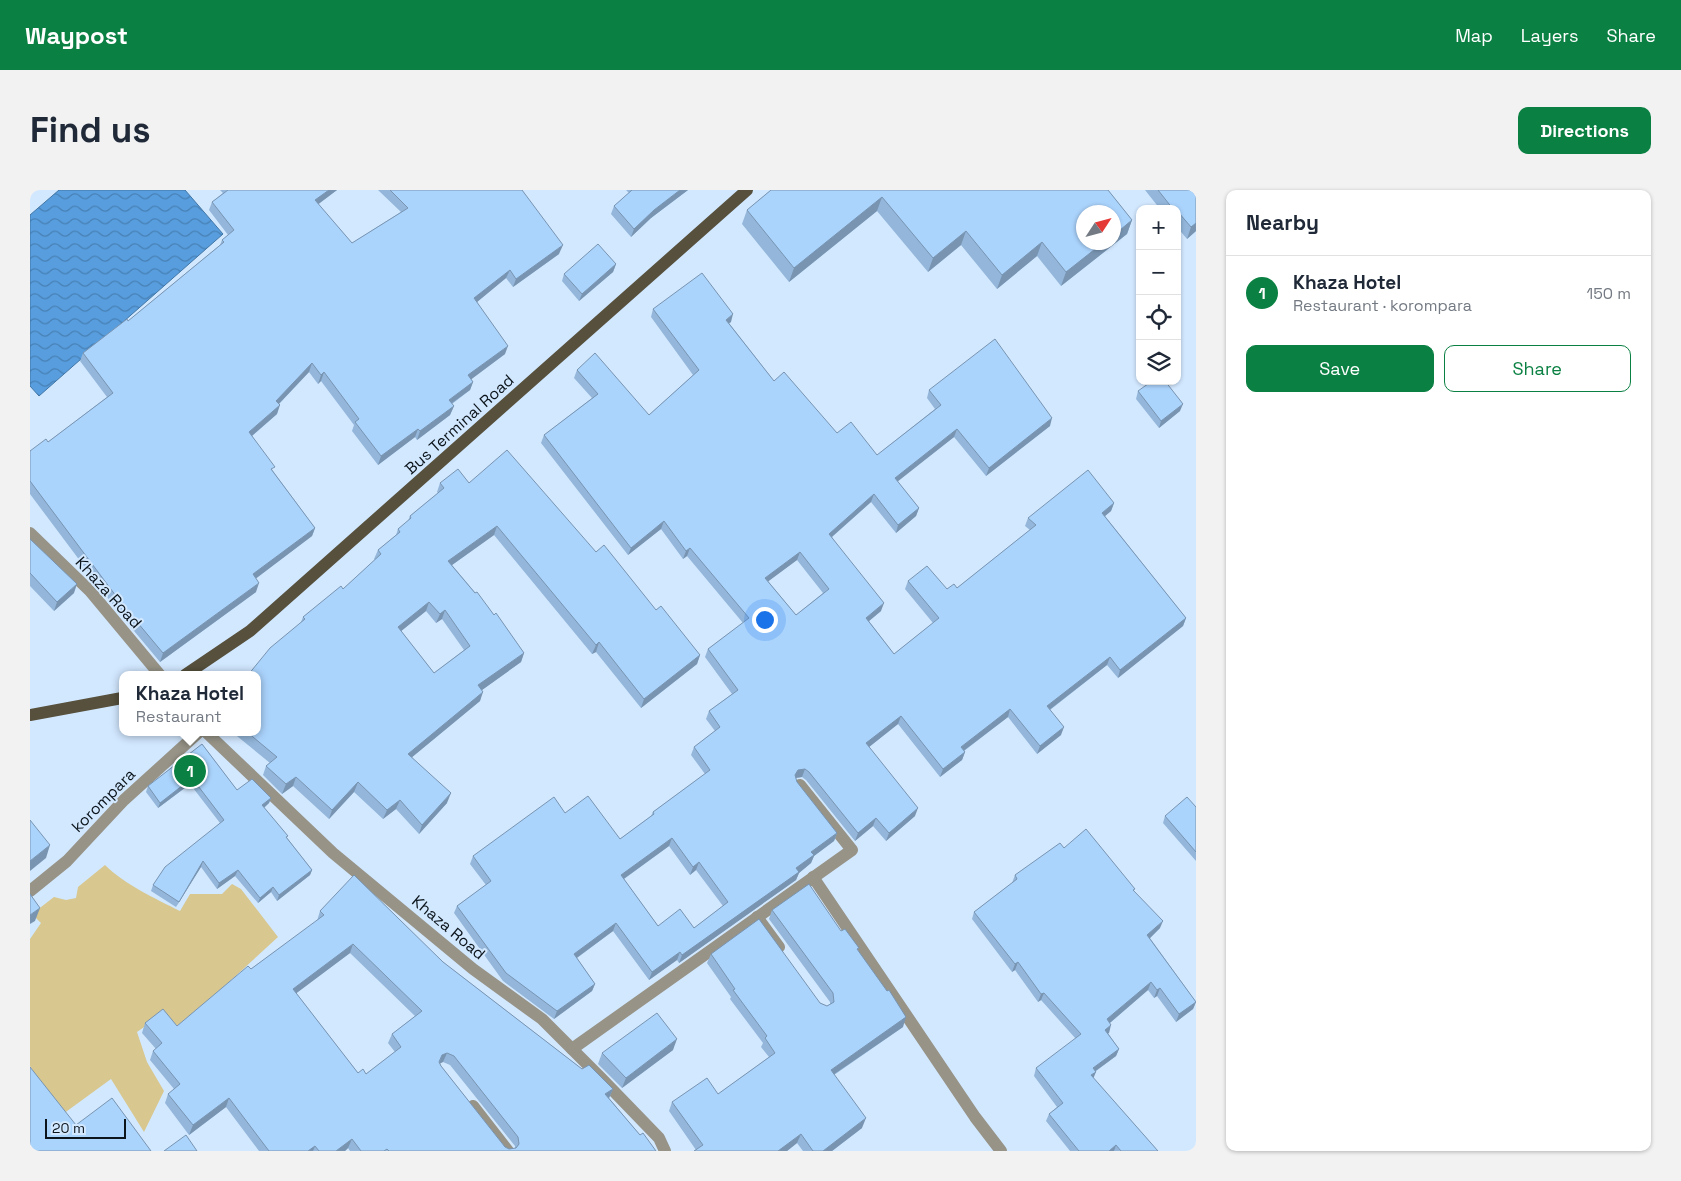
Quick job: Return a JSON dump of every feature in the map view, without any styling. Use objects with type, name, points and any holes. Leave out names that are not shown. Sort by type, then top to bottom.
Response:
[{"type":"main road","name":"Bus Terminal Road","points":[[191,671],[250,631],[747,190]]},
{"type":"main road","points":[[30,715],[119,699]]},
{"type":"street","name":"Khaza Road","points":[[30,533],[90,592],[157,671]]},
{"type":"street","name":"korompara","points":[[30,891],[67,860],[124,800],[195,736]]},
{"type":"street","name":"Khaza Road","points":[[210,736],[333,853],[473,969],[542,1019],[658,1138],[665,1151]]},
{"type":"street","points":[[572,1049],[852,850],[800,785]]},
{"type":"street","points":[[813,877],[975,1117],[1001,1151]]},
{"type":"street","points":[[757,917],[784,955]]},
{"type":"street","points":[[468,1100],[508,1151]]},
{"type":"shaded area","points":[[105,865],[131,885],[180,911],[190,894],[222,894],[232,884],[241,889],[278,937],[180,1027],[161,1015],[137,1032],[147,1062],[164,1091],[144,1132],[111,1079],[63,1114],[44,1090],[30,1066],[30,939],[41,923],[32,914],[54,897],[66,900],[76,898],[78,887]]},
{"type":"water","points":[[59,190],[185,190],[223,234],[39,396],[30,386],[30,215]]},
{"type":"building","points":[[228,190],[329,190],[315,200],[352,243],[408,208],[390,190],[522,190],[563,245],[516,279],[510,270],[474,298],[508,346],[468,375],[473,382],[449,400],[454,406],[381,456],[355,422],[359,419],[324,372],[321,375],[312,363],[276,401],[280,405],[249,432],[275,467],[271,469],[315,528],[253,574],[259,583],[163,653],[122,604],[30,481],[30,451],[46,439],[48,442],[113,393],[83,353],[127,319],[128,321],[224,242],[222,240],[234,230],[212,202]]},
{"type":"building","points":[[632,190],[680,190],[654,210],[634,229],[614,206]]},
{"type":"building","points":[[771,190],[1108,190],[1120,205],[1076,205],[1076,250],[1094,250],[1066,272],[1042,242],[1002,275],[966,231],[933,258],[882,197],[794,268],[747,210]]},
{"type":"building","points":[[1158,190],[1196,190],[1196,223],[1191,227],[1181,215],[1181,205],[1170,205]]},
{"type":"building","points":[[1121,206],[1132,220],[1121,229]]},
{"type":"building","points":[[598,244],[616,264],[582,294],[564,274]]},
{"type":"building","points":[[702,273],[733,314],[726,320],[774,381],[784,372],[837,433],[851,422],[877,455],[941,405],[929,390],[995,339],[1052,418],[989,468],[957,429],[895,478],[919,508],[898,525],[874,494],[829,534],[884,603],[866,618],[894,654],[939,618],[908,581],[927,566],[947,589],[954,584],[957,588],[1036,525],[1028,518],[1088,470],[1114,503],[1102,513],[1186,618],[1120,670],[1110,657],[1047,706],[1064,727],[1040,746],[1010,709],[961,747],[965,752],[943,769],[901,716],[866,743],[918,808],[889,833],[876,818],[858,833],[809,772],[805,769],[798,770],[795,775],[797,782],[837,833],[811,852],[814,855],[796,868],[799,872],[682,955],[680,952],[652,972],[616,923],[574,954],[595,984],[557,1011],[506,973],[457,906],[491,881],[473,856],[554,797],[565,813],[588,796],[620,839],[710,770],[694,747],[720,727],[709,711],[738,690],[708,649],[749,618],[690,548],[686,551],[664,521],[631,548],[544,435],[598,394],[577,370],[595,353],[649,415],[699,370],[653,309]],"holes":[[[800,552],[829,589],[796,615],[765,578]],[[672,838],[693,867],[699,862],[728,902],[694,928],[680,909],[658,926],[621,875]]]},
{"type":"building","points":[[1146,385],[1168,385],[1183,404],[1161,421],[1138,391]]},
{"type":"building","points":[[507,450],[596,552],[604,545],[656,610],[661,606],[700,655],[644,699],[599,642],[596,645],[497,526],[448,561],[475,593],[477,592],[494,615],[496,613],[524,653],[478,685],[483,692],[408,754],[451,793],[422,825],[400,800],[387,810],[358,782],[332,810],[296,777],[286,784],[266,766],[277,757],[252,736],[261,736],[261,671],[251,671],[270,648],[305,619],[303,617],[341,586],[343,589],[381,554],[378,550],[400,532],[398,529],[411,518],[410,516],[444,488],[440,483],[458,469],[469,483]],"holes":[[[429,602],[440,614],[445,610],[470,646],[434,673],[398,627]]]},
{"type":"building","points":[[30,539],[77,584],[57,602],[30,573]]},
{"type":"building","points":[[202,744],[237,790],[252,779],[271,798],[262,805],[288,836],[286,837],[312,870],[279,895],[273,887],[260,898],[238,870],[219,883],[203,861],[179,902],[153,885],[165,867],[224,820],[192,778],[160,803],[148,786]]},
{"type":"building","points":[[1187,797],[1196,807],[1196,852],[1165,816]]},
{"type":"building","points":[[30,820],[50,845],[30,861]]},
{"type":"building","points":[[1086,829],[1135,889],[1133,890],[1163,921],[1147,935],[1196,1002],[1179,1014],[1160,988],[1157,990],[1151,982],[1107,1019],[1111,1025],[1105,1030],[1119,1049],[1093,1068],[1096,1072],[1091,1075],[1158,1151],[1121,1151],[1116,1145],[1109,1151],[1079,1151],[1049,1114],[1063,1103],[1036,1068],[1081,1034],[1044,993],[1041,994],[1018,962],[1015,964],[974,912],[1017,879],[1015,875],[1060,843],[1064,848]]},
{"type":"building","points":[[354,875],[443,962],[582,1069],[589,1065],[613,1089],[605,1094],[640,1135],[643,1133],[656,1151],[389,1151],[387,1149],[384,1151],[361,1151],[352,1139],[336,1151],[319,1151],[315,1146],[308,1151],[269,1151],[229,1098],[193,1125],[168,1094],[180,1084],[153,1051],[162,1043],[145,1023],[163,1009],[177,1026],[248,966],[251,969],[324,915],[320,911]],"holes":[[[353,944],[422,1011],[392,1034],[401,1047],[366,1074],[363,1069],[358,1073],[293,989]],[[447,1053],[454,1056],[518,1137],[519,1144],[516,1148],[509,1149],[505,1147],[441,1066],[439,1062],[442,1055]]]},
{"type":"building","points":[[809,884],[841,931],[845,929],[859,948],[857,949],[887,991],[889,990],[906,1017],[831,1070],[866,1118],[823,1151],[813,1151],[801,1134],[778,1151],[694,1151],[703,1145],[672,1102],[707,1078],[718,1094],[775,1053],[765,1038],[767,1036],[733,990],[735,989],[711,954],[759,919],[820,1003],[827,1006],[834,1002],[833,993],[772,910]]},
{"type":"building","points":[[30,894],[40,908],[30,915]]},
{"type":"building","points":[[657,1013],[677,1039],[626,1078],[602,1053]]},
{"type":"building","points":[[30,1067],[76,1125],[112,1098],[151,1151],[30,1151]]},
{"type":"building","points":[[186,1135],[197,1151],[164,1151]]},
{"type":"place","name":"Khaza Hotel","points":[[190,771]]}]
